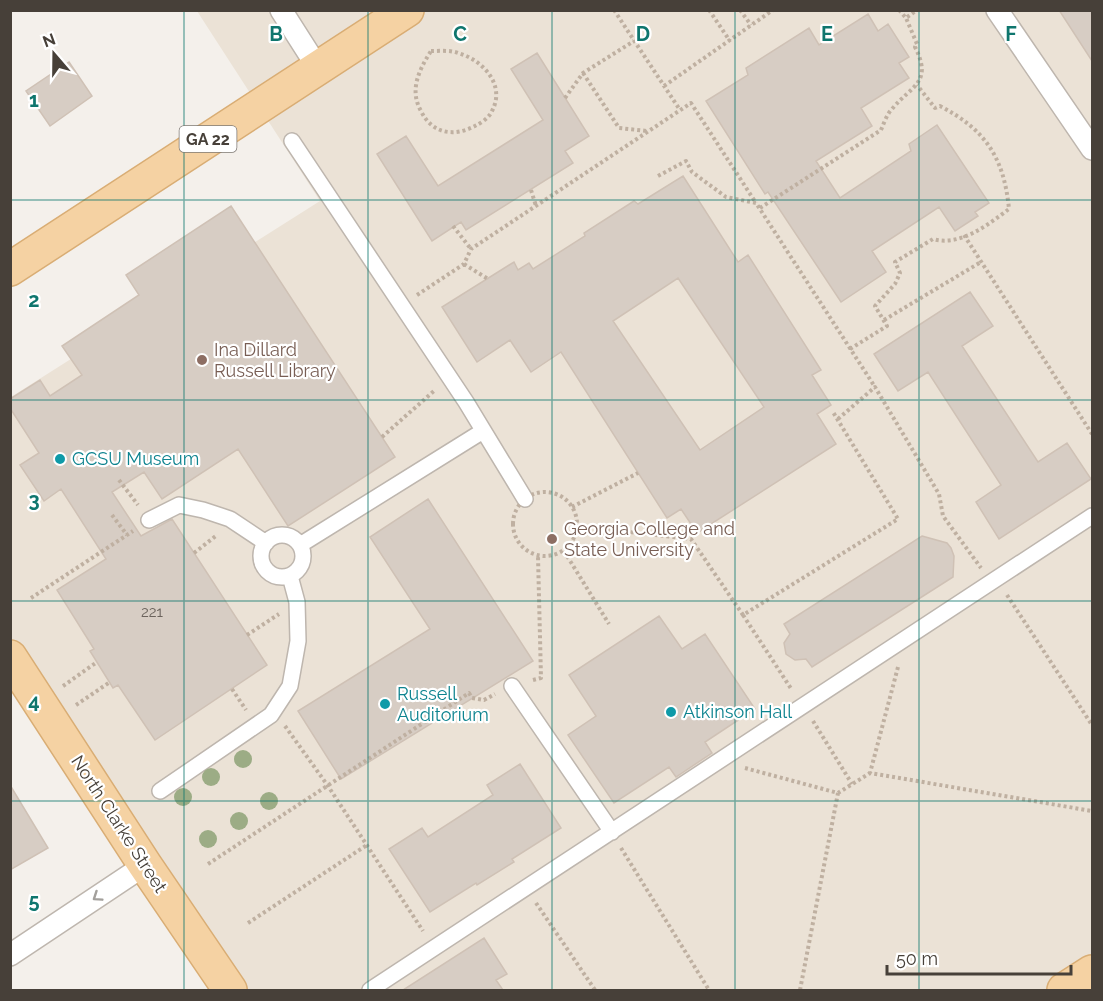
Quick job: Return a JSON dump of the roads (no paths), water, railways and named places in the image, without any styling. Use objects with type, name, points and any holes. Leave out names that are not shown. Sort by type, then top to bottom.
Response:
[{"type":"main road","name":"GA 22","points":[[10,269],[407,10]]},
{"type":"main road","name":"North Clarke Street","points":[[10,657],[145,865],[230,990]]},
{"type":"main road","points":[[1064,990],[1092,972]]},
{"type":"street","points":[[280,10],[318,68]]},
{"type":"street","points":[[997,10],[1092,149]]},
{"type":"street","points":[[292,141],[449,377],[525,499]]},
{"type":"street","points":[[300,545],[483,431]]},
{"type":"street","points":[[149,520],[179,505],[202,510],[234,522],[266,543]]},
{"type":"street","points":[[370,990],[1092,516]]},
{"type":"street","points":[[290,536],[300,545],[303,551],[302,564],[299,570],[290,576],[274,577],[264,568],[261,555],[271,538],[290,536]]},
{"type":"street","points":[[160,791],[271,716],[290,686],[298,641],[297,602],[290,576]]},
{"type":"street","points":[[512,686],[612,832]]},
{"type":"street","points":[[10,955],[145,865]]},
{"type":"place","name":"Ina Dillard Russell Library","points":[[202,360]]},
{"type":"place","name":"GCSU Museum","points":[[60,459]]},
{"type":"place","name":"Georgia College and State University","points":[[552,539]]},
{"type":"place","name":"Russell Auditorium","points":[[385,704]]},
{"type":"place","name":"Atkinson Hall","points":[[671,712]]}]
